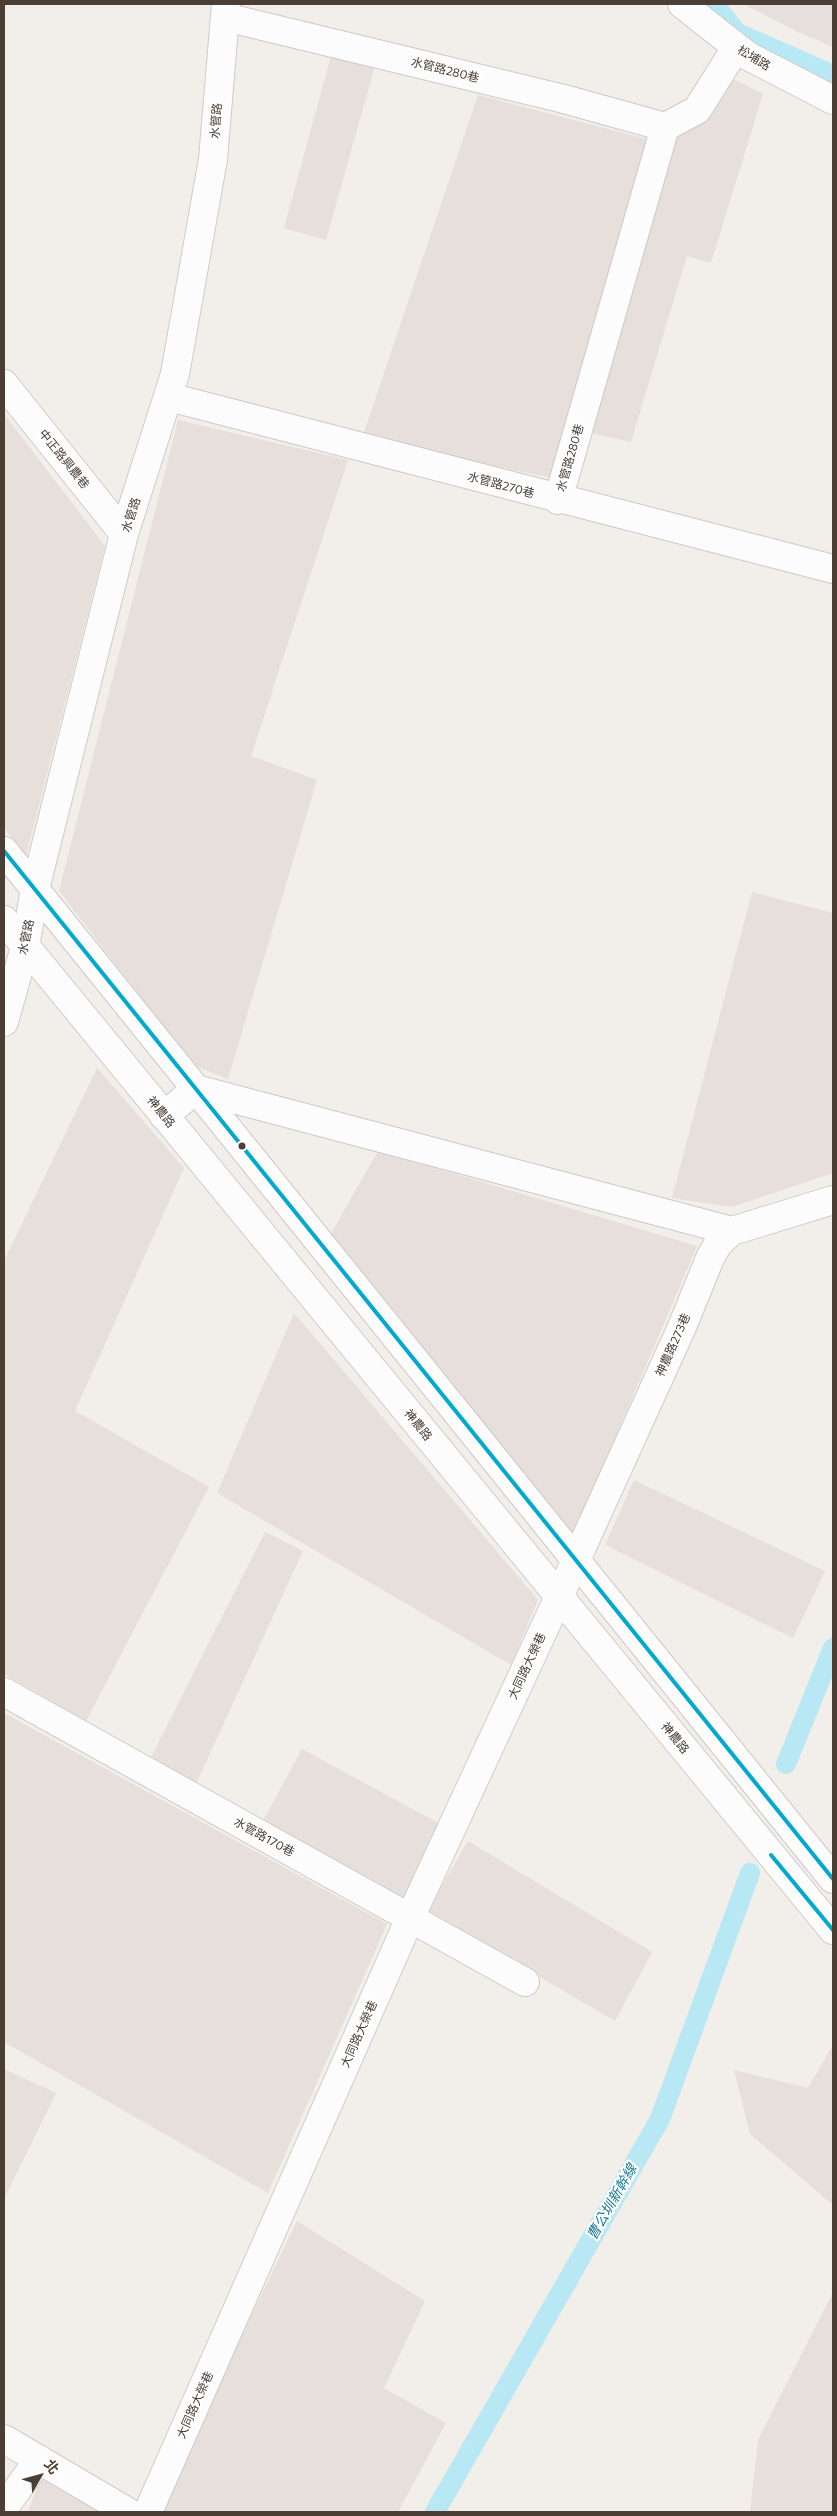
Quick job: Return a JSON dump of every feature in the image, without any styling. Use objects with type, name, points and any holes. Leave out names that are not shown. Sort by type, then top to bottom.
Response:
[{"type":"street","name":"松埔路","points":[[682,4],[748,56],[833,100]]},
{"type":"street","name":"水管路280巷","points":[[225,10],[665,127],[558,500]]},
{"type":"street","name":"水管路","points":[[4,1022],[25,947],[35,889],[124,534],[169,397],[213,159],[225,10]]},
{"type":"street","points":[[665,127],[697,110],[736,48]]},
{"type":"street","name":"中正路興農巷","points":[[4,384],[124,534]]},
{"type":"street","name":"水管路270巷","points":[[169,397],[558,500],[833,570]]},
{"type":"street","points":[[4,851],[576,1560],[831,1866]]},
{"type":"street","name":"神農路","points":[[4,920],[833,1930]]},
{"type":"street","points":[[164,1116],[196,1089]]},
{"type":"street","points":[[196,1089],[732,1231]]},
{"type":"street","name":"神農路273巷","points":[[576,1560],[682,1327],[710,1258],[718,1244],[732,1231],[833,1200]]},
{"type":"street","name":"大同路大榮巷","points":[[148,2512],[410,1918],[576,1560]]},
{"type":"street","name":"水管路170巷","points":[[4,1692],[525,1982]]},
{"type":"street","points":[[4,2439],[128,2512]]},
{"type":"street","points":[[4,2508],[39,2459]]},
{"type":"shaded area","points":[[744,4],[833,4],[833,47],[798,32]]},
{"type":"shaded area","points":[[331,56],[375,66],[326,240],[284,228]]},
{"type":"shaded area","points":[[725,75],[763,94],[711,263],[687,256],[631,442],[587,432],[675,135]]},
{"type":"shaded area","points":[[478,95],[650,140],[552,478],[362,438]]},
{"type":"shaded area","points":[[4,414],[105,546],[26,856],[4,828]]},
{"type":"shaded area","points":[[178,420],[348,460],[251,756],[317,780],[228,1079],[193,1065],[59,891]]},
{"type":"shaded area","points":[[752,892],[833,913],[833,1173],[732,1207],[672,1198]]},
{"type":"shaded area","points":[[97,1068],[184,1168],[75,1411],[209,1487],[86,1721],[4,1674],[4,1261]]},
{"type":"shaded area","points":[[378,1151],[697,1246],[572,1539],[329,1237]]},
{"type":"shaded area","points":[[294,1313],[538,1600],[511,1665],[217,1493]]},
{"type":"shaded area","points":[[634,1480],[825,1571],[793,1638],[605,1545]]},
{"type":"shaded area","points":[[265,1532],[303,1551],[195,1786],[148,1763]]},
{"type":"shaded area","points":[[4,1713],[387,1924],[268,2193],[4,2042]]},
{"type":"shaded area","points":[[302,1749],[440,1824],[407,1905],[260,1826]]},
{"type":"shaded area","points":[[468,1841],[652,1952],[615,2021],[427,1911]]},
{"type":"shaded area","points":[[833,2045],[833,2205],[750,2134],[734,2070],[808,2088]]},
{"type":"shaded area","points":[[4,2069],[56,2093],[4,2199]]},
{"type":"shaded area","points":[[297,2221],[425,2301],[384,2388],[446,2423],[398,2512],[163,2512],[158,2509]]},
{"type":"shaded area","points":[[833,2292],[833,2512],[750,2512],[758,2440]]},
{"type":"shaded area","points":[[41,2476],[100,2512],[28,2512]]},
{"type":"waterway","name":"曹公圳新幹線","points":[[714,4],[737,33],[833,75]]},
{"type":"waterway","name":"曹公圳新幹線","points":[[786,1764],[833,1648]]},
{"type":"waterway","name":"曹公圳新幹線","points":[[435,2512],[660,2119],[750,1873]]},
{"type":"transit line","points":[[4,851],[833,1879]]},
{"type":"transit line","points":[[771,1855],[833,1930]]}]
